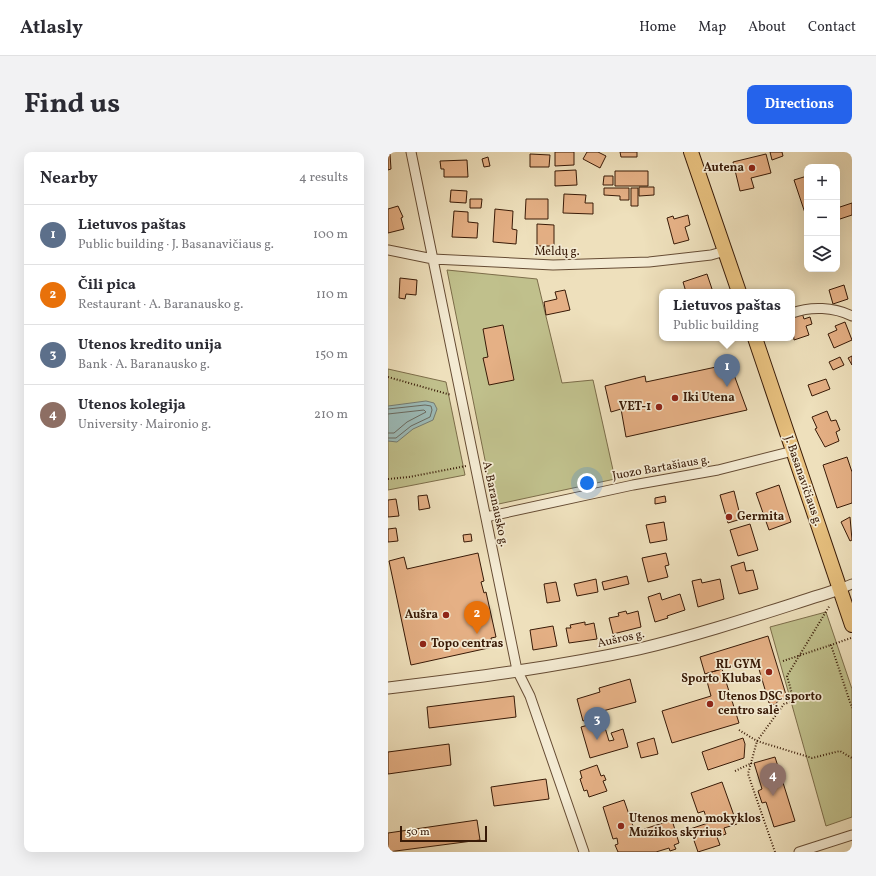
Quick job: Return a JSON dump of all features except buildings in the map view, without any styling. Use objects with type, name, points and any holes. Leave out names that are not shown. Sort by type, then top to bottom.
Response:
[{"type":"main road","points":[[691,152],[738,289]]},
{"type":"main road","name":"J. Basanavičiaus g.","points":[[756,341],[793,451],[846,586],[852,625]]},
{"type":"street","name":"A. Baranausko g.","points":[[411,152],[517,670],[530,696],[584,852]]},
{"type":"street","name":"Meldų g.","points":[[388,250],[433,258],[552,265],[649,262],[712,255],[725,251]]},
{"type":"street","points":[[795,312],[810,309],[834,309],[852,316]]},
{"type":"street","name":"Juozo Bartašiaus g.","points":[[486,517],[633,485],[718,470],[793,451]]},
{"type":"street","name":"Aušros g.","points":[[388,688],[591,659],[661,643],[846,586]]},
{"type":"street","points":[[799,852],[852,835]]},
{"type":"path","points":[[388,377],[461,398]]},
{"type":"path","points":[[388,479],[409,478],[475,464]]},
{"type":"path","points":[[775,852],[748,774],[757,741],[784,704],[794,701],[787,676],[846,586]]},
{"type":"path","points":[[783,660],[852,637]]},
{"type":"path","points":[[830,645],[852,708]]},
{"type":"path","points":[[739,730],[757,741],[812,758],[840,751],[852,758]]},
{"type":"path","points":[[735,771],[752,763]]},
{"type":"green space","points":[[447,270],[537,279],[562,383],[593,380],[615,479],[494,505]]},
{"type":"green space","points":[[388,369],[446,382],[465,475],[388,490]]},
{"type":"green space","points":[[826,612],[852,689],[852,817],[826,826],[770,627]]},
{"type":"water","points":[[426,401],[434,403],[437,409],[433,420],[413,429],[397,442],[388,441],[388,406]]},
{"type":"place","name":"Autena","points":[[752,168]]},
{"type":"place","name":"Lietuvos paštas","points":[[727,387]]},
{"type":"place","name":"Iki Utena","points":[[675,398]]},
{"type":"place","name":"VET-1","points":[[659,407]]},
{"type":"place","name":"Germita","points":[[729,517]]},
{"type":"place","name":"Aušra","points":[[446,615]]},
{"type":"place","name":"Čili pica","points":[[477,634]]},
{"type":"place","name":"Topo centras","points":[[423,644]]},
{"type":"place","name":"RL GYM Sporto Klubas","points":[[769,672]]},
{"type":"place","name":"Utenos DSC sporto centro salė","points":[[710,704]]},
{"type":"place","name":"Utenos kredito unija","points":[[597,740]]},
{"type":"place","name":"Utenos kolegija","points":[[773,796]]},
{"type":"place","name":"Utenos meno mokyklos Muzikos skyrius","points":[[621,826]]}]
